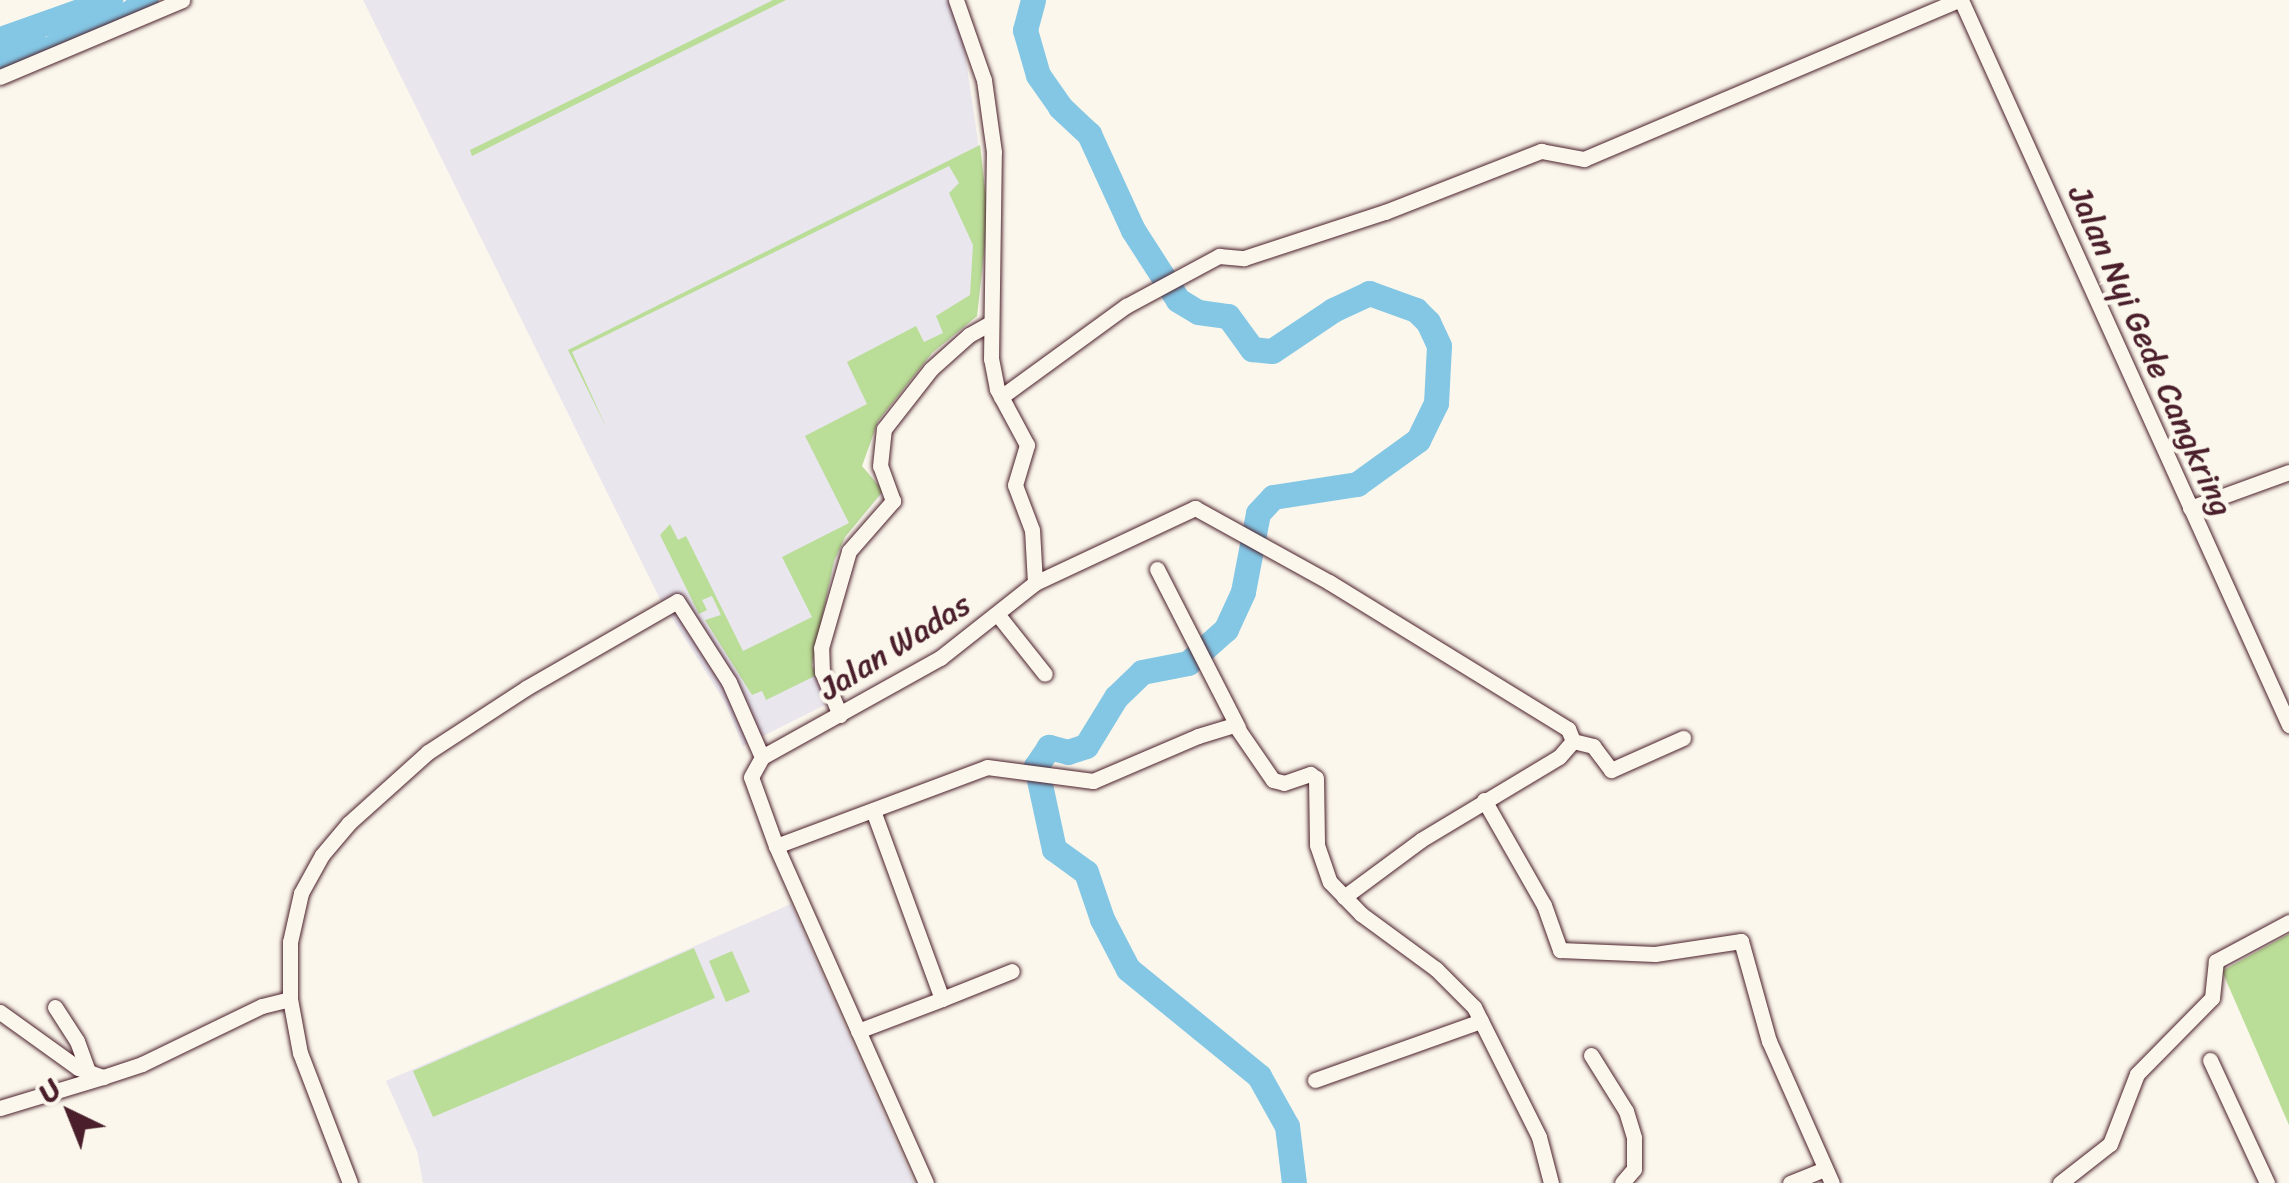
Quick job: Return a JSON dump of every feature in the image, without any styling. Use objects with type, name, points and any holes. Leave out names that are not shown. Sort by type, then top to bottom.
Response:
[{"type":"street","points":[[0,77],[182,0]]},
{"type":"street","points":[[956,0],[984,80],[994,152],[992,367],[1001,396],[1027,445],[1015,484],[1032,530],[1034,583]]},
{"type":"street","points":[[1001,396],[1161,285],[1219,256],[1244,258],[1385,212],[1540,152],[1584,158],[1602,152],[1960,0]]},
{"type":"street","name":"Jalan Nyi Gede Cangkring","points":[[1960,0],[2190,508],[2281,688],[2289,724]]},
{"type":"street","points":[[840,715],[822,672],[821,648],[849,550],[894,498],[880,466],[884,429],[931,369],[969,335],[991,323]]},
{"type":"street","points":[[2190,508],[2289,472]]},
{"type":"street","name":"Jalan Wadas","points":[[762,757],[940,658],[1034,583],[1193,508],[1253,539],[1568,729],[1572,741]]},
{"type":"street","points":[[1157,569],[1238,728],[1272,780],[1284,783],[1310,774],[1317,781],[1320,862],[1344,897],[1463,992],[1539,1137],[1551,1183]]},
{"type":"street","points":[[350,1183],[300,1053],[290,999],[290,942],[302,893],[322,855],[349,823],[428,752],[526,688],[677,601],[729,682],[762,757],[751,777],[776,846],[926,1183]]},
{"type":"street","points":[[998,615],[1045,674]]},
{"type":"street","points":[[776,846],[987,767],[1093,781],[1224,725],[1238,728]]},
{"type":"street","points":[[1344,897],[1484,800],[1558,757],[1572,741],[1592,746],[1612,770],[1683,738]]},
{"type":"street","points":[[1484,800],[1544,905],[1560,950],[1655,954],[1741,941],[1769,1041],[1828,1176],[1790,1183]]},
{"type":"street","points":[[873,810],[942,999]]},
{"type":"street","points":[[2060,1183],[2110,1144],[2136,1074],[2212,998],[2216,962],[2289,922]]},
{"type":"street","points":[[858,1031],[1012,971]]},
{"type":"street","points":[[0,1108],[96,1074],[142,1064],[262,1006],[290,999]]},
{"type":"street","points":[[55,1006],[96,1074]]},
{"type":"street","points":[[0,1012],[96,1074]]},
{"type":"street","points":[[1315,1080],[1481,1021]]},
{"type":"street","points":[[1590,1055],[1626,1111],[1634,1138],[1634,1170],[1622,1183]]},
{"type":"street","points":[[2210,1060],[2267,1183]]},
{"type":"shaded area","points":[[363,0],[949,0],[962,33],[989,216],[977,316],[932,353],[878,421],[862,466],[884,491],[845,537],[835,561],[812,665],[827,704],[743,746],[725,702],[660,599]]},
{"type":"shaded area","points":[[791,904],[914,1183],[423,1183],[417,1151],[386,1081]]},
{"type":"green space","points":[[773,0],[786,0],[472,156],[470,150]]},
{"type":"green space","points":[[980,145],[988,216],[977,316],[932,353],[878,421],[862,466],[883,491],[845,537],[834,561],[812,665],[817,675],[766,700],[762,691],[752,695],[705,620],[721,615],[712,596],[702,600],[707,610],[699,614],[660,535],[670,524],[678,540],[686,536],[743,651],[812,617],[782,557],[849,523],[805,436],[867,404],[847,362],[916,326],[924,342],[943,333],[936,316],[970,295],[973,245],[949,193],[959,183],[949,166],[572,352],[607,429],[568,350]]},
{"type":"green space","points":[[2289,934],[2289,1125],[2222,971]]},
{"type":"green space","points":[[694,948],[715,998],[433,1117],[413,1071]]},
{"type":"green space","points":[[732,951],[750,992],[726,1002],[709,961]]},
{"type":"waterway","points":[[0,39],[110,0]]},
{"type":"waterway","points":[[0,60],[32,43],[45,52],[80,29],[125,16],[146,0]]},
{"type":"waterway","points":[[1033,0],[1025,30],[1038,75],[1060,107],[1089,134],[1133,230],[1178,300],[1198,312],[1228,316],[1252,349],[1272,351],[1333,310],[1369,293],[1416,310],[1428,322],[1439,346],[1436,403],[1418,440],[1357,484],[1273,497],[1258,513],[1243,592],[1226,629],[1188,663],[1142,672],[1116,697],[1086,746],[1068,752],[1049,747],[1036,766],[1054,849],[1086,872],[1102,919],[1128,969],[1259,1076],[1287,1126],[1294,1183]]}]
